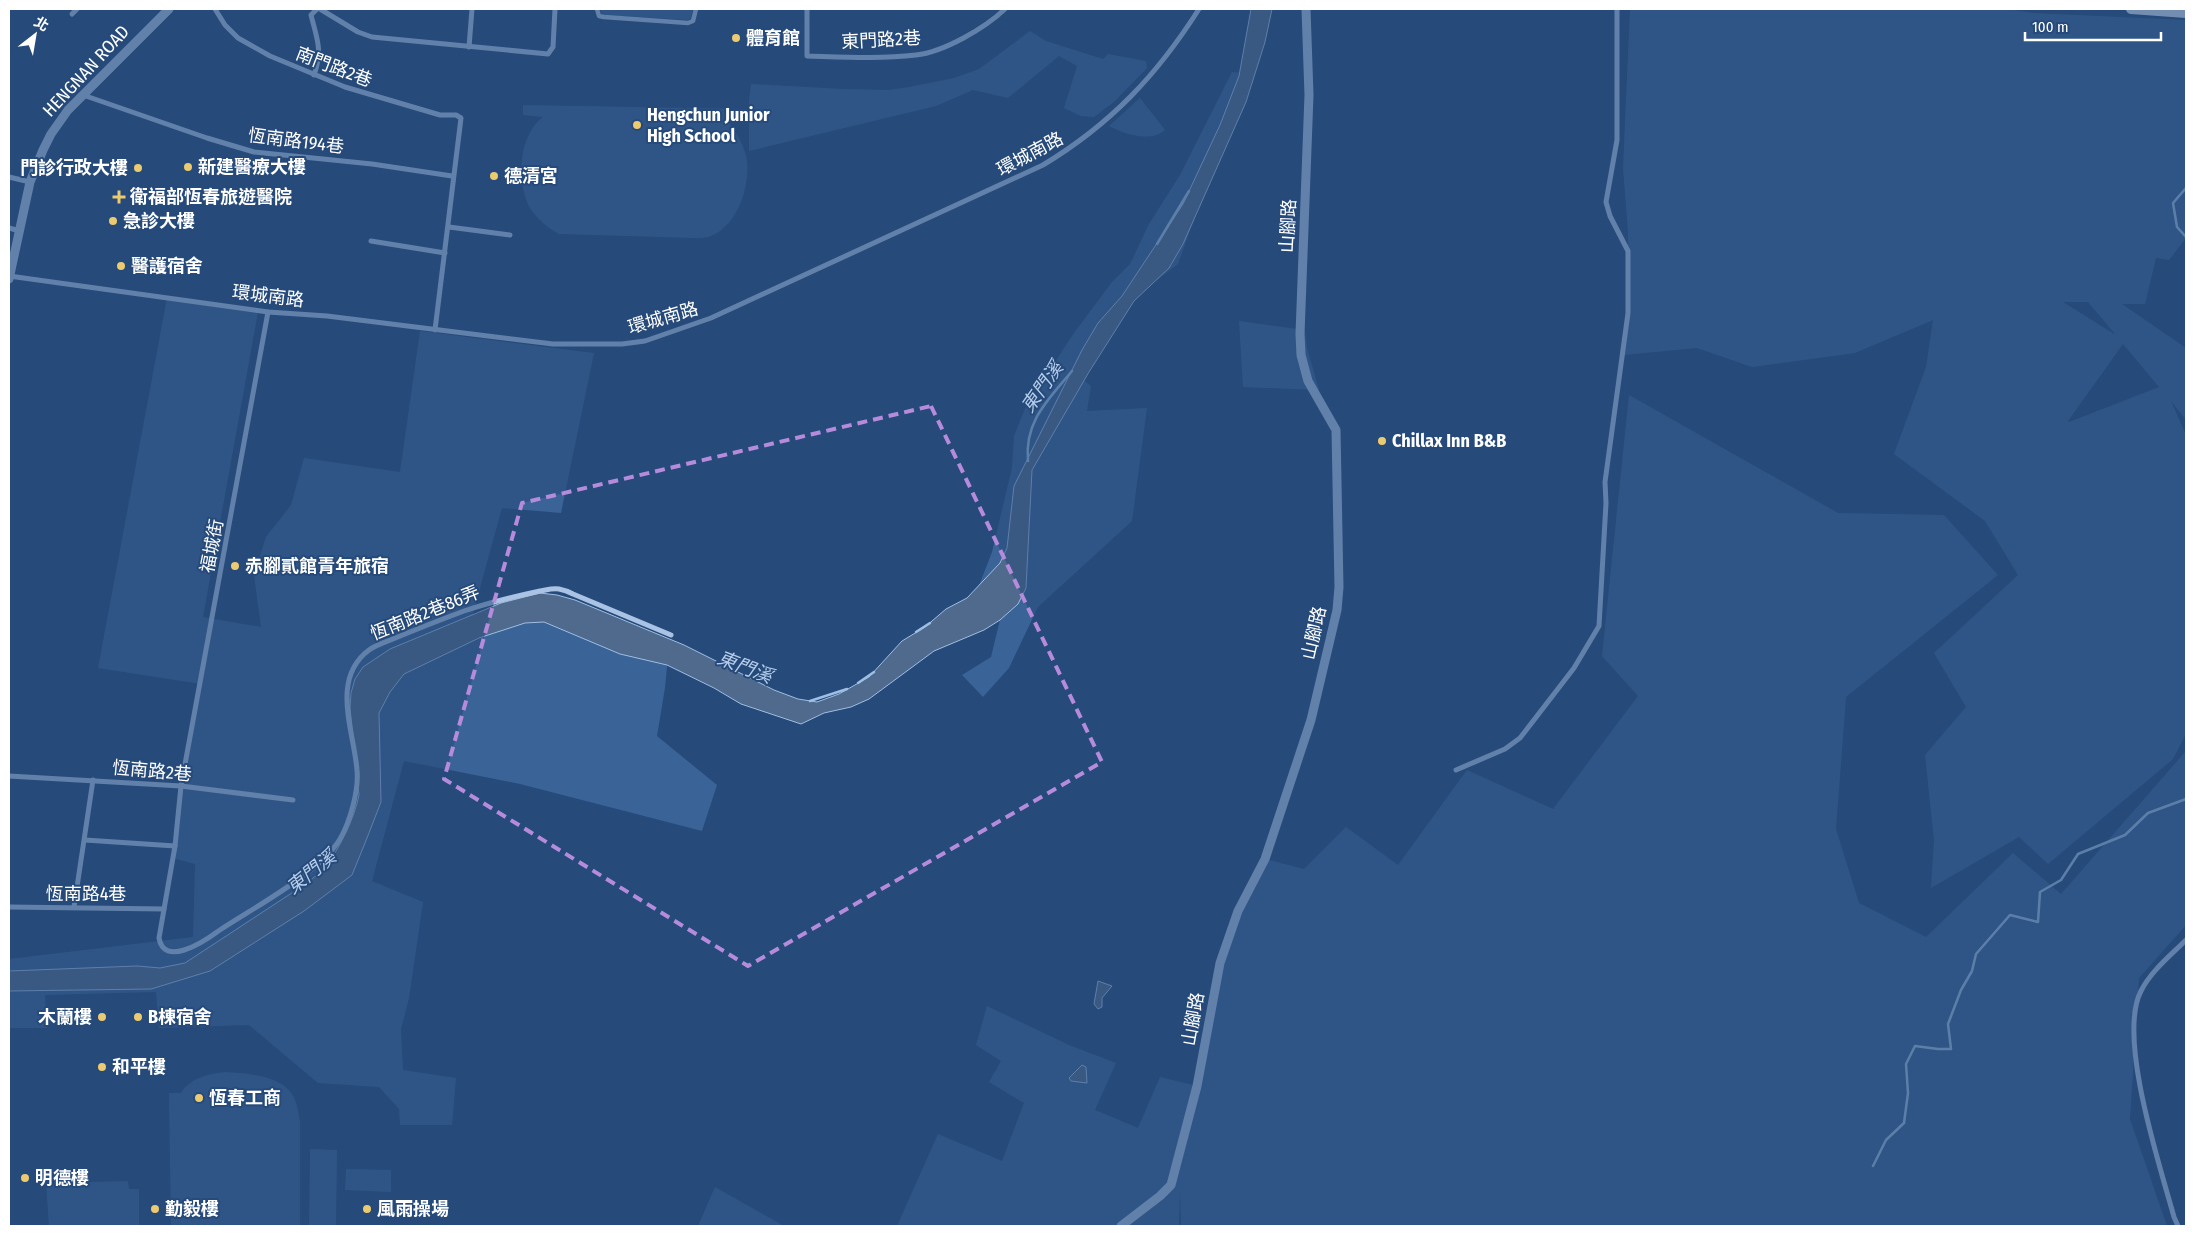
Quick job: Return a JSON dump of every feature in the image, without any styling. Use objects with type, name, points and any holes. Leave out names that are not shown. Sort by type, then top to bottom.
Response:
[{"type":"main road","points":[[2131,9],[2186,13]]},
{"type":"street","points":[[72,14],[77,9]]},
{"type":"street","name":"HENGNAN ROAD","points":[[9,277],[30,182],[42,150],[51,134],[68,110],[169,9]]},
{"type":"street","name":"南門路2巷","points":[[215,9],[225,25],[238,38],[270,56],[314,75],[382,99],[440,115],[456,115],[461,118],[452,176]]},
{"type":"street","points":[[314,75],[318,64],[319,43],[311,15],[318,9],[358,32],[372,36],[548,54],[554,47],[555,9]]},
{"type":"street","points":[[469,46],[472,9]]},
{"type":"street","points":[[597,9],[599,16],[604,17],[688,24],[693,21],[696,9]]},
{"type":"street","name":"東門路2巷","points":[[807,9],[807,56],[888,57],[918,55],[958,40],[1005,9]]},
{"type":"street","name":"環城南路","points":[[9,277],[268,312],[327,316],[553,344],[602,345],[646,341],[711,318],[1043,165],[1071,148],[1117,111],[1145,83],[1170,53],[1199,9]]},
{"type":"street","name":"山腳路","points":[[1121,1226],[1160,1196],[1170,1184],[1198,1086],[1220,963],[1238,911],[1265,859],[1281,813],[1311,720],[1337,610],[1339,587],[1336,430],[1308,381],[1301,355],[1300,334],[1309,95],[1306,9]]},
{"type":"street","points":[[1456,770],[1505,748],[1520,738],[1574,668],[1599,626],[1606,503],[1605,482],[1628,313],[1628,251],[1610,216],[1606,202],[1613,174],[1617,140],[1617,9]]},
{"type":"street","name":"恆南路194巷","points":[[83,95],[207,138],[254,152],[372,164],[452,176]]},
{"type":"street","points":[[435,330],[449,226],[452,176]]},
{"type":"street","points":[[9,177],[30,182]]},
{"type":"street","points":[[449,226],[510,235]]},
{"type":"street","points":[[9,228],[20,231]]},
{"type":"street","points":[[371,241],[445,253]]},
{"type":"street","name":"福城街","points":[[181,786],[268,312]]},
{"type":"street","name":"恆南路2巷86弄","points":[[181,786],[175,846],[159,938],[161,947],[165,951],[173,952],[184,950],[206,940],[320,864],[341,838],[357,786],[357,771],[345,695],[351,675],[358,662],[370,649],[421,627],[500,599],[549,589],[559,589],[573,594],[671,635]]},
{"type":"street","name":"恆南路2巷","points":[[9,776],[181,786],[293,800]]},
{"type":"street","points":[[74,907],[94,780]]},
{"type":"street","points":[[85,840],[175,846]]},
{"type":"street","name":"恆南路4巷","points":[[9,907],[164,909]]},
{"type":"street","points":[[2178,1226],[2174,1218],[2138,1079],[2134,1029],[2135,1009],[2140,991],[2154,973],[2186,940]]},
{"type":"highlighted area","points":[[931,406],[1102,762],[748,966],[444,779],[522,503]]},
{"type":"shaded area","points":[[600,9],[693,9],[691,18],[688,20],[604,15]]},
{"type":"shaded area","points":[[1251,9],[1272,9],[1265,42],[1246,102],[1183,244],[1169,268],[1134,301],[1089,372],[1032,470],[1026,588],[1018,604],[1000,620],[984,630],[934,651],[869,699],[851,707],[824,713],[801,724],[741,704],[714,688],[667,665],[620,654],[544,622],[525,623],[479,638],[404,674],[390,692],[379,713],[381,802],[352,875],[304,911],[210,971],[151,989],[9,991],[9,971],[137,966],[160,968],[185,963],[307,883],[323,869],[336,852],[346,833],[357,804],[359,795],[350,708],[351,693],[355,679],[363,667],[390,649],[501,603],[540,593],[575,600],[684,645],[774,690],[798,699],[817,702],[839,694],[869,677],[902,641],[925,627],[946,609],[967,598],[1000,563],[1007,548],[1014,486],[1082,350],[1098,323],[1122,296],[1183,204],[1220,125],[1239,76]]},
{"type":"shaded area","points":[[1630,9],[2007,9],[2033,13],[2186,20],[2186,238],[2169,260],[2156,258],[2145,304],[2122,304],[2186,348],[2186,420],[2171,401],[2186,435],[2186,734],[2173,759],[2048,864],[2019,837],[1931,888],[1934,840],[1925,755],[1966,707],[1934,653],[2018,575],[1985,521],[1894,454],[1926,367],[1933,320],[1855,353],[1752,367],[1697,348],[1624,355],[1628,291],[1628,231],[1623,168]],"holes":[[[2063,302],[2088,302],[2115,334],[2114,334]],[[2123,344],[2159,387],[2069,422],[2068,421]]]},
{"type":"shaded area","points":[[1030,31],[1046,41],[1103,59],[1108,54],[1146,61],[1147,68],[1115,101],[1094,117],[1081,116],[1064,108],[1077,66],[1059,56],[1008,98],[973,90],[936,106],[749,151],[749,99],[751,84],[889,90],[909,87],[954,78],[979,69]]},
{"type":"shaded area","points":[[1232,72],[1253,74],[1202,197],[1178,264],[1141,292],[1072,371],[1091,386],[1087,411],[1147,408],[1132,521],[1038,607],[1009,668],[983,697],[962,675],[991,657],[1004,603],[978,588],[992,552],[1012,468],[1014,436],[1026,406],[1074,333],[1112,282],[1130,264],[1149,224],[1180,175]]},
{"type":"shaded area","points":[[1140,98],[1165,130],[1159,134],[1145,137],[1122,132],[1109,126]]},
{"type":"shaded area","points":[[523,105],[747,109],[747,120],[727,120],[740,139],[747,161],[744,194],[735,215],[720,231],[705,238],[559,234],[536,216],[530,208],[526,197],[521,173],[524,147],[528,136],[543,117],[523,115]]},
{"type":"shaded area","points":[[167,298],[258,312],[203,617],[261,627],[254,575],[266,537],[291,505],[304,458],[400,472],[420,331],[594,353],[561,513],[502,508],[469,628],[515,610],[669,646],[665,688],[657,736],[717,785],[702,831],[520,784],[404,761],[372,881],[423,902],[409,998],[401,1029],[403,1070],[456,1078],[452,1125],[400,1125],[399,1109],[379,1087],[318,1083],[249,1025],[159,1028],[156,992],[45,995],[47,1028],[9,1028],[9,959],[193,937],[195,864],[173,858],[181,786],[201,684],[98,668]]},
{"type":"shaded area","points":[[1239,321],[1305,330],[1307,348],[1319,390],[1243,387]]},
{"type":"shaded area","points":[[1629,395],[1838,513],[1944,515],[1998,575],[1846,697],[1836,829],[1859,903],[1926,937],[2013,853],[2061,894],[2186,751],[2186,925],[2139,978],[2130,1119],[2167,1226],[1181,1226],[1180,1187],[1179,1226],[897,1226],[938,1134],[1002,1161],[1024,1103],[989,1082],[1001,1061],[976,1045],[987,1006],[1069,1045],[1116,1063],[1095,1110],[1138,1128],[1160,1077],[1197,1086],[1220,963],[1265,859],[1304,869],[1346,827],[1398,865],[1467,770],[1553,809],[1638,696],[1602,656]]},
{"type":"shaded area","points":[[1098,981],[1112,986],[1102,998],[1102,1007],[1098,1009],[1094,1004]]},
{"type":"shaded area","points":[[1082,1065],[1086,1067],[1087,1083],[1071,1081],[1069,1078]]},
{"type":"shaded area","points":[[225,1072],[252,1074],[270,1079],[286,1088],[294,1097],[300,1121],[300,1226],[171,1226],[169,1093],[181,1093],[194,1080]]},
{"type":"shaded area","points":[[310,1149],[337,1150],[336,1226],[309,1226]]},
{"type":"shaded area","points":[[346,1169],[391,1170],[391,1192],[345,1190]]},
{"type":"shaded area","points":[[128,1181],[129,1189],[139,1189],[139,1226],[49,1226],[46,1183]]},
{"type":"shaded area","points":[[715,1187],[784,1226],[698,1226]]},
{"type":"waterway","name":"東門溪","points":[[2186,188],[2173,203],[2177,227],[2186,237]]},
{"type":"waterway","name":"東門溪","points":[[1157,244],[1189,191]]},
{"type":"waterway","name":"東門溪","points":[[1028,461],[1028,447],[1034,422],[1047,401],[1072,371]]},
{"type":"waterway","name":"東門溪","points":[[916,632],[930,623]]},
{"type":"waterway","name":"東門溪","points":[[858,683],[874,672]]},
{"type":"waterway","name":"東門溪","points":[[810,701],[847,689]]},
{"type":"waterway","points":[[1873,1166],[1886,1140],[1904,1123],[1908,1093],[1906,1064],[1915,1046],[1951,1049],[1948,1024],[1961,990],[1972,971],[1976,954],[2010,915],[2038,922],[2040,892],[2061,880],[2078,854],[2125,835],[2148,813],[2186,799]]},
{"type":"place","name":"體育館","points":[[736,38]]},
{"type":"place","name":"Hengchun Junior High School","points":[[637,125]]},
{"type":"place","name":"新建醫療大樓","points":[[188,167]]},
{"type":"place","name":"門診行政大樓","points":[[138,168]]},
{"type":"place","name":"德清宮","points":[[494,176]]},
{"type":"place","name":"衛福部恆春旅遊醫院","points":[[119,197]]},
{"type":"place","name":"急診大樓","points":[[113,221]]},
{"type":"place","name":"醫護宿舍","points":[[121,266]]},
{"type":"place","name":"Chillax Inn B&B","points":[[1382,441]]},
{"type":"place","name":"赤腳貳館青年旅宿","points":[[235,566]]},
{"type":"place","name":"木蘭樓","points":[[102,1017]]},
{"type":"place","name":"B棟宿舍","points":[[138,1017]]},
{"type":"place","name":"和平樓","points":[[102,1067]]},
{"type":"place","name":"恆春工商","points":[[199,1098]]},
{"type":"place","name":"明德樓","points":[[25,1178]]},
{"type":"place","name":"勤毅樓","points":[[155,1209]]},
{"type":"place","name":"風雨操場","points":[[367,1209]]}]
